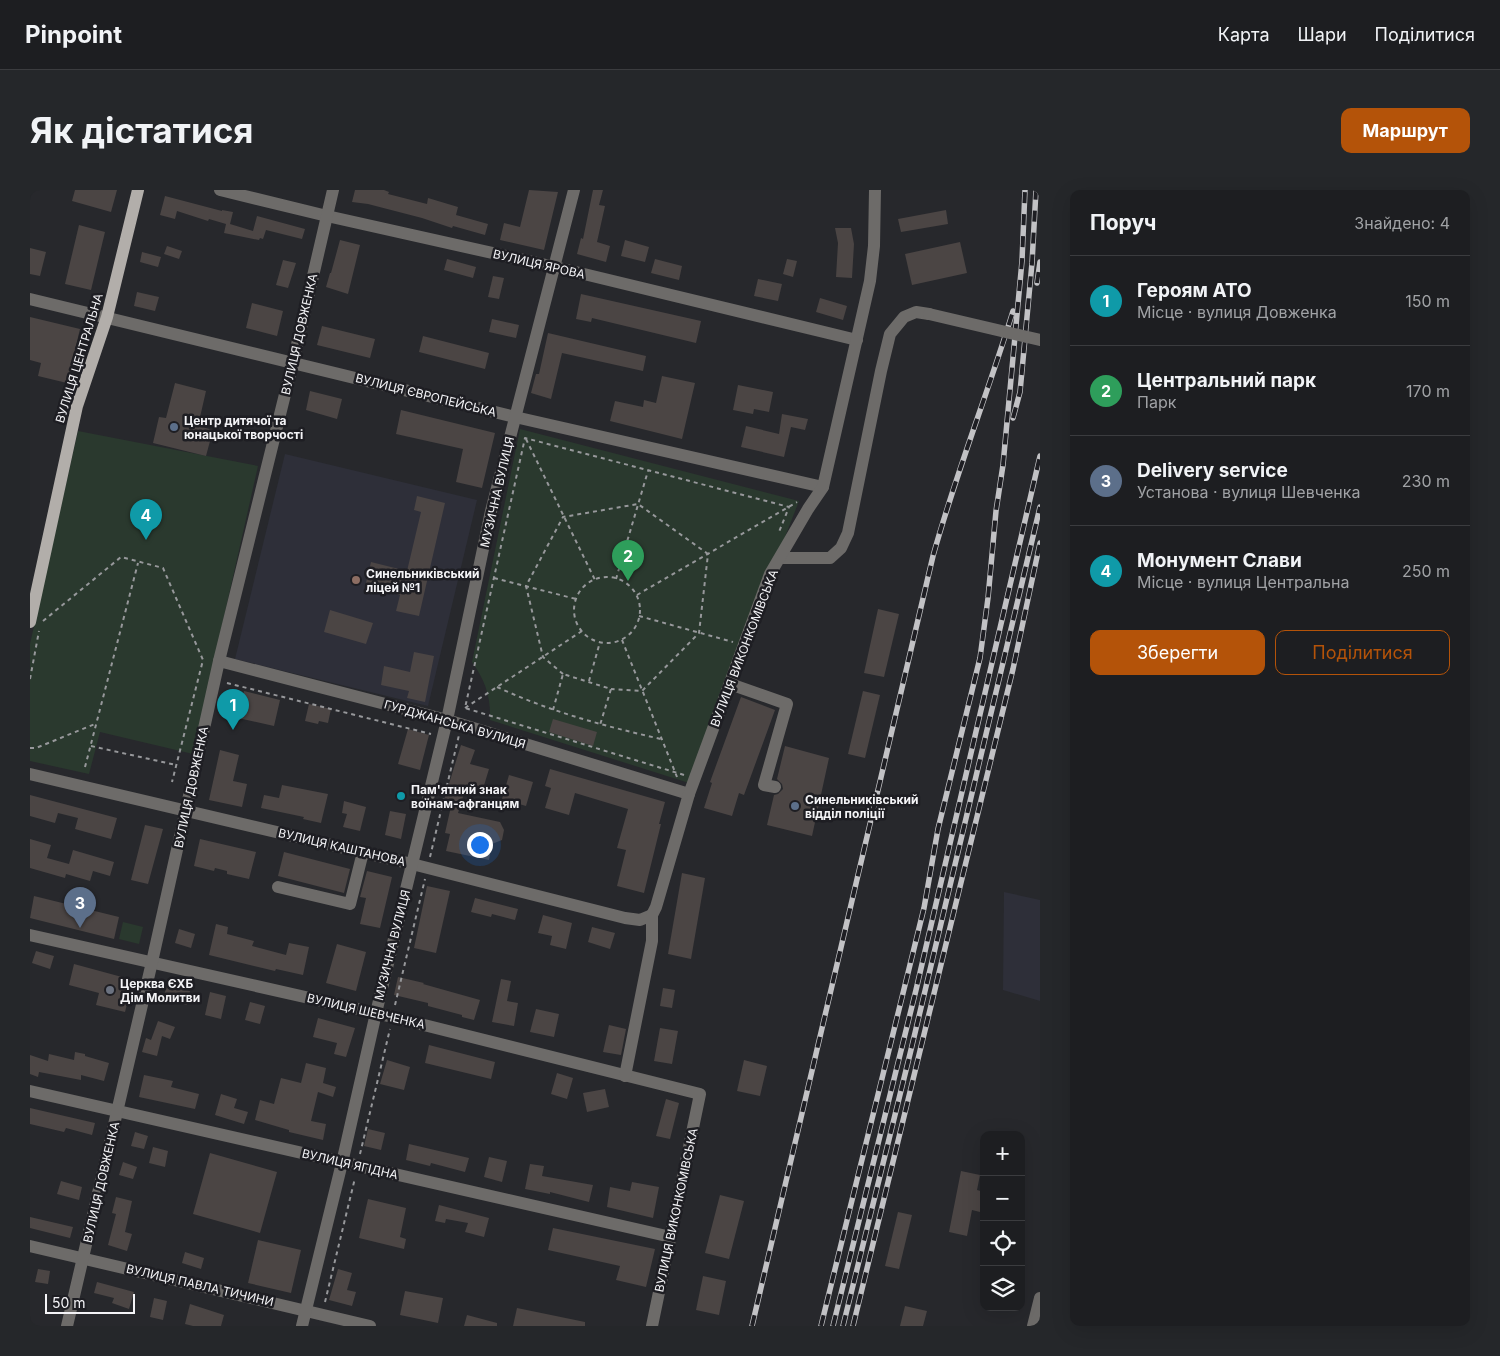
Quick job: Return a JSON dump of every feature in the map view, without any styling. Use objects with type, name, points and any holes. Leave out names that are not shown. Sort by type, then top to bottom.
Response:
[{"type":"main road","name":"ВУЛИЦЯ ЦЕНТРАЛЬНА","points":[[30,622],[77,406],[107,317],[138,190]]},
{"type":"street","name":"ВУЛИЦЯ ЯРОВА","points":[[220,190],[554,267],[857,340]]},
{"type":"street","name":"ВУЛИЦЯ ДОВЖЕНКА","points":[[67,1326],[152,962],[219,661],[293,362],[333,190]]},
{"type":"street","name":"МУЗИЧНА ВУЛИЦЯ","points":[[302,1326],[443,738],[491,511],[574,190]]},
{"type":"street","name":"ВУЛИЦЯ ВИКОНКОМІВСЬКА","points":[[625,1076],[652,941],[654,911],[684,791],[730,684],[770,574],[823,487],[870,281],[874,246],[875,190]]},
{"type":"street","name":"ВУЛИЦЯ ЄВРОПЕЙСЬКА","points":[[30,299],[515,417],[823,487]]},
{"type":"street","points":[[780,558],[830,558],[841,548],[848,533],[890,334],[904,317],[916,312],[929,314],[1040,340]]},
{"type":"street","name":"ГУРДЖАНСЬКА ВУЛИЦЯ","points":[[219,661],[447,720],[684,791]]},
{"type":"street","points":[[730,684],[787,704],[764,785],[776,787]]},
{"type":"street","name":"ВУЛИЦЯ КАШТАНОВА","points":[[30,774],[363,852],[625,918],[640,920],[654,911]]},
{"type":"street","points":[[278,887],[350,904],[363,852]]},
{"type":"street","name":"ВУЛИЦЯ ШЕВЧЕНКА","points":[[30,935],[376,1013],[700,1094]]},
{"type":"street","name":"ВУЛИЦЯ ЯГІДНА","points":[[30,1091],[670,1237]]},
{"type":"street","name":"ВУЛИЦЯ ВИКОНКОМІВСЬКА","points":[[652,1326],[700,1094]]},
{"type":"street","name":"ВУЛИЦЯ ПАВЛА ТИЧИНИ","points":[[30,1246],[370,1326]]},
{"type":"street","points":[[1033,1326],[1040,1298]]},
{"type":"path","points":[[465,708],[525,438]]},
{"type":"path","points":[[525,438],[789,507]]},
{"type":"path","points":[[525,438],[595,580]]},
{"type":"path","points":[[616,579],[648,470]]},
{"type":"path","points":[[638,594],[799,501]]},
{"type":"path","points":[[563,517],[638,504],[708,554]]},
{"type":"path","points":[[778,534],[789,507]]},
{"type":"path","points":[[563,517],[526,586],[542,657],[563,674],[611,689],[642,691],[699,633],[708,554]]},
{"type":"path","points":[[30,679],[40,623],[121,557],[163,568],[203,660],[172,782]]},
{"type":"path","points":[[85,767],[138,563]]},
{"type":"path","points":[[610,577],[629,585],[638,594],[640,603],[637,624],[631,634],[622,640],[611,643],[600,642],[590,638],[582,631],[576,621],[574,610],[576,599],[589,582],[595,580],[610,577]]},
{"type":"path","points":[[494,578],[576,599]]},
{"type":"path","points":[[639,616],[737,643]]},
{"type":"path","points":[[465,708],[582,631]]},
{"type":"path","points":[[622,640],[684,791]]},
{"type":"path","points":[[588,682],[600,642]]},
{"type":"path","points":[[553,710],[563,674]]},
{"type":"path","points":[[215,680],[458,741]]},
{"type":"path","points":[[497,687],[531,703],[600,725],[662,739]]},
{"type":"path","points":[[600,725],[611,689]]},
{"type":"path","points":[[450,705],[686,775],[684,791]]},
{"type":"path","points":[[30,748],[36,748],[95,724]]},
{"type":"path","points":[[90,746],[176,765]]},
{"type":"shaded area","name":"Синельниківський ліцей №1","points":[[285,454],[477,500],[428,706],[235,659]]},
{"type":"shaded area","points":[[1004,892],[1040,900],[1040,1001],[1003,990]]},
{"type":"green space","points":[[520,429],[799,501],[689,783],[490,720],[486,689],[472,662]]},
{"type":"green space","points":[[78,431],[258,466],[193,754],[100,732],[89,774],[30,761],[30,644]]},
{"type":"green space","points":[[123,922],[143,927],[139,944],[119,939]]},
{"type":"building","points":[[75,190],[117,190],[111,212],[72,201]]},
{"type":"building","points":[[355,190],[384,190],[389,192],[388,194],[427,204],[428,198],[458,207],[456,215],[488,224],[485,235],[453,226],[452,228],[368,204],[352,202]]},
{"type":"building","points":[[529,190],[558,192],[544,250],[500,240],[504,223],[520,227]]},
{"type":"building","points":[[593,190],[603,190],[599,205],[605,206],[597,242],[610,246],[606,262],[577,254],[581,238],[583,239]]},
{"type":"building","points":[[165,196],[222,211],[233,212],[230,224],[253,231],[257,216],[305,229],[302,239],[266,230],[263,239],[260,238],[259,240],[224,233],[226,224],[209,219],[208,221],[177,211],[175,219],[160,215]]},
{"type":"building","points":[[946,210],[948,224],[901,232],[898,219]]},
{"type":"building","points":[[79,225],[105,232],[91,290],[65,284]]},
{"type":"building","points":[[835,228],[851,228],[854,244],[852,278],[836,277],[838,243]]},
{"type":"building","points":[[340,240],[360,245],[348,294],[326,287]]},
{"type":"building","points":[[625,240],[649,247],[645,262],[621,256]]},
{"type":"building","points":[[960,242],[967,273],[912,285],[905,254]]},
{"type":"building","points":[[167,246],[182,251],[179,259],[164,254]]},
{"type":"building","points":[[30,248],[46,252],[40,276],[30,274]]},
{"type":"building","points":[[142,252],[161,257],[158,267],[140,262]]},
{"type":"building","points":[[447,259],[476,267],[473,278],[444,270]]},
{"type":"building","points":[[655,259],[682,266],[679,280],[651,273]]},
{"type":"building","points":[[787,259],[797,261],[793,277],[783,274]]},
{"type":"building","points":[[283,260],[296,263],[288,288],[276,285]]},
{"type":"building","points":[[493,276],[504,278],[499,299],[488,297]]},
{"type":"building","points":[[758,279],[782,284],[778,301],[754,296]]},
{"type":"building","points":[[137,292],[159,297],[155,311],[134,306]]},
{"type":"building","points":[[581,294],[701,321],[696,343],[592,318],[591,322],[576,319]]},
{"type":"building","points":[[820,298],[847,306],[843,320],[816,312]]},
{"type":"building","points":[[252,303],[283,311],[277,336],[246,328]]},
{"type":"building","points":[[30,317],[80,329],[67,383],[38,376],[41,363],[30,360]]},
{"type":"building","points":[[492,319],[519,325],[516,338],[489,332]]},
{"type":"building","points":[[322,326],[375,339],[370,358],[317,345]]},
{"type":"building","points":[[548,333],[646,356],[643,371],[562,353],[551,399],[531,393],[536,374],[539,374]]},
{"type":"building","points":[[423,336],[489,353],[485,369],[419,352]]},
{"type":"building","points":[[662,376],[695,383],[682,439],[610,421],[615,401],[643,407],[644,400],[656,403]]},
{"type":"building","points":[[175,383],[206,391],[198,426],[213,430],[206,456],[153,443],[159,417],[166,418]]},
{"type":"building","points":[[738,385],[773,392],[769,412],[754,409],[753,414],[733,410]]},
{"type":"building","points":[[310,391],[342,399],[337,419],[306,410]]},
{"type":"building","points":[[401,410],[495,433],[482,488],[456,482],[463,449],[396,434]]},
{"type":"building","points":[[782,414],[808,419],[805,430],[791,427],[784,457],[741,447],[746,426],[779,434]]},
{"type":"building","points":[[417,496],[445,503],[419,616],[396,611],[400,595],[365,587],[371,562],[407,571],[421,512],[414,510]]},
{"type":"building","points":[[878,609],[899,614],[884,677],[864,673]]},
{"type":"building","points":[[330,610],[373,623],[366,644],[324,632]]},
{"type":"building","points":[[414,652],[434,656],[425,702],[407,698],[409,691],[381,685],[384,666],[410,672]]},
{"type":"building","points":[[244,691],[280,700],[274,726],[238,718]]},
{"type":"building","points":[[863,691],[880,695],[865,758],[848,754]]},
{"type":"building","points":[[741,697],[775,710],[744,795],[739,793],[732,816],[704,808],[712,783],[710,782]]},
{"type":"building","points":[[309,704],[331,709],[328,723],[319,721],[318,724],[305,721]]},
{"type":"building","points":[[553,719],[597,732],[593,746],[549,732]]},
{"type":"building","points":[[408,729],[429,735],[420,770],[398,764]]},
{"type":"building","points":[[461,745],[475,750],[470,764],[489,769],[482,792],[466,787],[458,813],[500,822],[504,830],[502,840],[492,844],[489,860],[446,851],[450,834],[445,833],[452,802],[444,800]]},
{"type":"building","name":"Синельниківський відділ поліції","points":[[785,746],[829,758],[812,836],[767,825],[774,795],[783,789],[782,784],[777,779]]},
{"type":"building","points":[[220,750],[239,755],[233,781],[247,784],[242,807],[209,800]]},
{"type":"building","points":[[550,769],[665,802],[644,893],[617,886],[626,850],[617,848],[628,809],[575,793],[569,815],[545,808],[551,788],[545,786]]},
{"type":"building","points":[[509,775],[533,782],[526,806],[502,799]]},
{"type":"building","points":[[282,785],[328,794],[321,823],[303,819],[304,817],[261,808],[264,795],[279,798]]},
{"type":"building","points":[[30,795],[117,818],[111,839],[75,829],[78,818],[58,813],[55,823],[30,816]]},
{"type":"building","points":[[344,801],[366,807],[360,831],[343,827],[347,814],[342,813]]},
{"type":"building","points":[[390,811],[406,814],[401,839],[385,835]]},
{"type":"building","points":[[145,825],[163,829],[148,884],[131,880]]},
{"type":"building","points":[[30,839],[51,845],[47,858],[69,864],[73,850],[114,862],[110,876],[93,871],[90,881],[66,874],[65,878],[30,868]]},
{"type":"building","points":[[200,839],[256,852],[249,879],[227,874],[227,871],[215,868],[214,871],[194,866]]},
{"type":"building","points":[[284,852],[350,869],[344,893],[278,876]]},
{"type":"building","points":[[367,871],[392,877],[380,928],[360,924],[366,898],[360,897]]},
{"type":"building","points":[[682,873],[705,878],[691,959],[668,954]]},
{"type":"building","points":[[427,886],[450,891],[436,953],[414,948]]},
{"type":"building","points":[[34,896],[119,917],[114,939],[30,918]]},
{"type":"building","points":[[475,898],[518,909],[515,920],[492,914],[491,917],[471,912]]},
{"type":"building","points":[[543,915],[572,923],[566,949],[550,945],[552,936],[538,933]]},
{"type":"building","points":[[216,924],[228,927],[227,934],[254,941],[252,946],[286,955],[289,943],[309,947],[303,975],[276,969],[275,971],[209,955]]},
{"type":"building","points":[[592,927],[615,933],[610,949],[588,942]]},
{"type":"building","points":[[179,929],[195,934],[191,948],[175,943]]},
{"type":"building","points":[[337,944],[366,952],[356,991],[326,983]]},
{"type":"building","points":[[36,951],[54,956],[50,969],[32,963]]},
{"type":"building","points":[[74,964],[133,980],[125,1012],[96,1005],[99,993],[69,985]]},
{"type":"building","points":[[398,977],[480,1000],[474,1020],[428,1006],[428,1003],[394,995]]},
{"type":"building","points":[[501,979],[511,981],[507,1001],[518,1003],[514,1026],[492,1022]]},
{"type":"building","points":[[167,985],[190,991],[187,1005],[163,999]]},
{"type":"building","points":[[663,988],[675,990],[672,1008],[660,1006]]},
{"type":"building","points":[[210,992],[226,996],[221,1019],[205,1015]]},
{"type":"building","points":[[250,1002],[265,1006],[260,1024],[245,1020]]},
{"type":"building","points":[[536,1009],[559,1014],[554,1037],[530,1032]]},
{"type":"building","points":[[318,1018],[355,1028],[346,1057],[334,1054],[337,1043],[313,1037]]},
{"type":"building","points":[[158,1021],[175,1027],[170,1039],[162,1036],[157,1056],[142,1052],[146,1038],[151,1040]]},
{"type":"building","points":[[609,1025],[626,1029],[621,1055],[603,1052]]},
{"type":"building","points":[[660,1028],[678,1031],[672,1064],[654,1061]]},
{"type":"building","points":[[429,1045],[495,1062],[491,1079],[425,1063]]},
{"type":"building","points":[[75,1052],[109,1063],[104,1081],[81,1075],[81,1080],[39,1072],[38,1077],[30,1074],[30,1055],[48,1061],[49,1054],[74,1060]]},
{"type":"building","points":[[387,1060],[410,1067],[404,1090],[380,1084]]},
{"type":"building","points":[[744,1060],[767,1066],[760,1096],[737,1091]]},
{"type":"building","points":[[306,1063],[326,1068],[323,1083],[336,1087],[333,1097],[318,1092],[311,1121],[326,1124],[323,1140],[289,1132],[289,1130],[255,1120],[260,1100],[274,1104],[281,1078],[301,1083]]},
{"type":"building","points":[[557,1073],[573,1078],[567,1099],[551,1094]]},
{"type":"building","points":[[144,1075],[173,1081],[171,1087],[199,1094],[195,1109],[139,1097]]},
{"type":"building","points":[[605,1089],[609,1107],[587,1112],[583,1093]]},
{"type":"building","points":[[221,1094],[237,1099],[234,1108],[248,1112],[244,1124],[215,1115]]},
{"type":"building","points":[[666,1099],[679,1103],[670,1139],[656,1136]]},
{"type":"building","points":[[30,1108],[95,1123],[92,1135],[66,1128],[64,1132],[30,1124]]},
{"type":"building","points":[[368,1129],[385,1133],[381,1150],[364,1146]]},
{"type":"building","points":[[135,1132],[148,1136],[144,1149],[131,1146]]},
{"type":"building","points":[[409,1144],[469,1158],[465,1172],[431,1163],[430,1166],[406,1160]]},
{"type":"building","points":[[153,1147],[168,1151],[165,1167],[149,1163]]},
{"type":"building","points":[[210,1153],[277,1172],[260,1233],[193,1214]]},
{"type":"building","points":[[489,1157],[507,1161],[502,1182],[484,1177]]},
{"type":"building","points":[[123,1162],[137,1167],[133,1179],[119,1175]]},
{"type":"building","points":[[530,1164],[544,1166],[542,1176],[593,1185],[589,1202],[550,1192],[550,1194],[525,1189]]},
{"type":"building","points":[[961,1171],[980,1175],[977,1190],[980,1191],[980,1212],[972,1210],[967,1236],[949,1232]]},
{"type":"building","points":[[61,1181],[82,1187],[79,1200],[57,1194]]},
{"type":"building","points":[[632,1182],[659,1187],[653,1218],[607,1207],[610,1187],[630,1191]]},
{"type":"building","points":[[720,1195],[744,1201],[729,1259],[705,1253]]},
{"type":"building","points":[[116,1197],[132,1201],[125,1232],[132,1234],[127,1251],[108,1245],[116,1214],[112,1213]]},
{"type":"building","points":[[368,1199],[406,1208],[400,1237],[406,1239],[404,1249],[359,1238]]},
{"type":"building","points":[[439,1205],[489,1218],[484,1237],[465,1232],[468,1223],[446,1219],[445,1223],[435,1221]]},
{"type":"building","points":[[898,1212],[912,1215],[899,1269],[885,1266]]},
{"type":"building","points":[[30,1217],[73,1227],[70,1238],[30,1228]]},
{"type":"building","points":[[553,1228],[655,1249],[646,1287],[616,1280],[620,1266],[548,1250]]},
{"type":"building","points":[[258,1240],[301,1250],[291,1293],[248,1283]]},
{"type":"building","points":[[185,1252],[204,1258],[201,1269],[182,1263]]},
{"type":"building","points":[[38,1269],[50,1271],[48,1284],[35,1282]]},
{"type":"building","points":[[338,1269],[352,1273],[347,1290],[356,1292],[352,1306],[329,1300]]},
{"type":"building","points":[[703,1276],[726,1281],[719,1315],[696,1310]]},
{"type":"building","points":[[97,1282],[134,1292],[129,1309],[112,1303],[114,1298],[94,1293]]},
{"type":"building","points":[[405,1291],[443,1298],[438,1323],[400,1315]]},
{"type":"building","points":[[154,1298],[167,1301],[163,1320],[150,1317]]},
{"type":"building","points":[[190,1304],[224,1315],[221,1326],[193,1326],[185,1324]]},
{"type":"building","points":[[905,1306],[927,1311],[923,1326],[900,1326]]},
{"type":"building","points":[[517,1308],[585,1322],[585,1326],[513,1326]]},
{"type":"building","points":[[467,1315],[497,1323],[497,1326],[464,1326]]},
{"type":"railway","points":[[821,1326],[924,908],[938,829],[980,658],[996,511],[1003,465],[1022,261],[1025,190]]},
{"type":"railway","points":[[1013,418],[1020,392],[1032,263],[1036,190]]},
{"type":"railway","points":[[1037,283],[1040,262]]},
{"type":"railway","points":[[752,1326],[933,556],[1013,311]]},
{"type":"railway","points":[[833,1326],[916,990],[1040,456]]},
{"type":"railway","points":[[843,1326],[910,1054],[1040,507]]},
{"type":"railway","points":[[853,1326],[1013,669],[1040,543]]},
{"type":"place","name":"Центр дитячої та юнацької творчості","points":[[174,427]]},
{"type":"place","name":"Монумент Слави","points":[[146,540]]},
{"type":"place","name":"Синельниківський ліцей №1","points":[[356,580]]},
{"type":"place","name":"Центральний парк","points":[[628,581]]},
{"type":"place","name":"Героям АТО","points":[[233,730]]},
{"type":"place","name":"Пам'ятний знак воїнам-афганцям","points":[[401,796]]},
{"type":"place","name":"Синельниківський відділ поліції","points":[[795,806]]},
{"type":"place","name":"Delivery service","points":[[80,928]]},
{"type":"place","name":"Церква ЄХБ Дім Молитви","points":[[110,990]]}]
